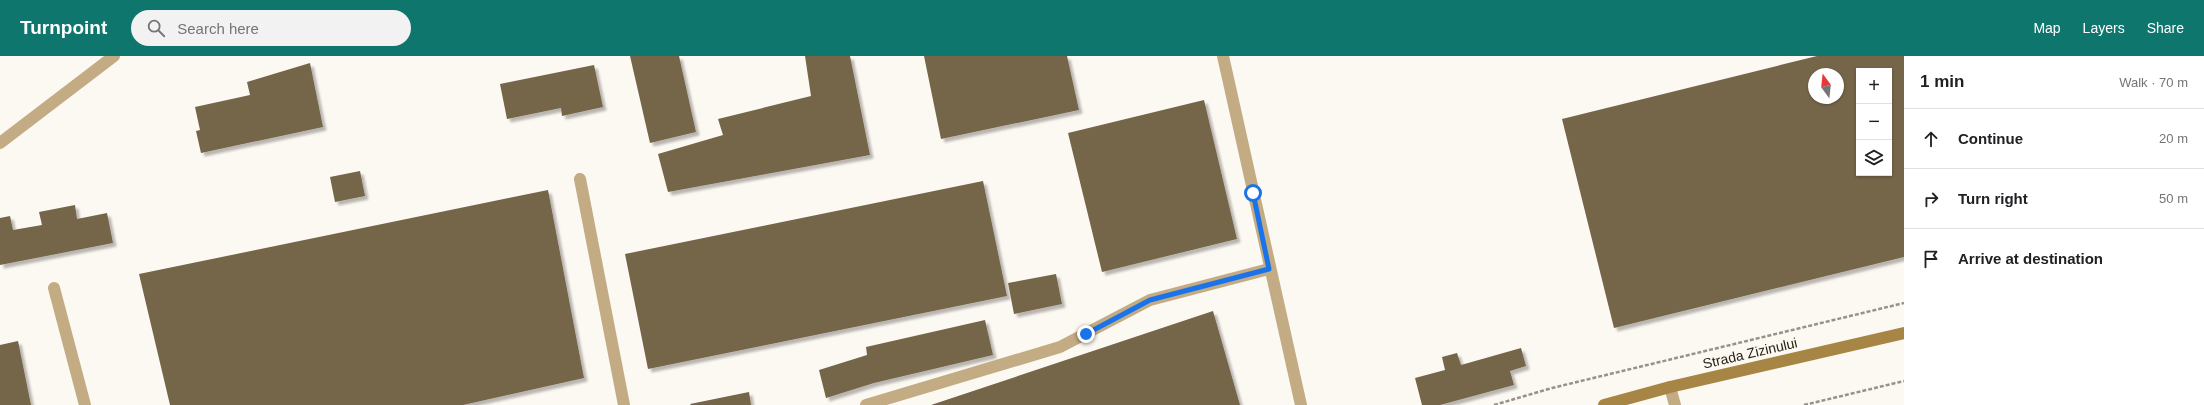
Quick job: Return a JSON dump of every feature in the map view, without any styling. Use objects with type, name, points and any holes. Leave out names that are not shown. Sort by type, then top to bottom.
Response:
[{"type":"main road","name":"Strada Zizinului","points":[[1604,405],[1670,387],[1904,333]]},
{"type":"street","points":[[0,143],[114,56]]},
{"type":"street","points":[[1223,56],[1269,269],[1301,405]]},
{"type":"street","points":[[580,179],[624,405]]},
{"type":"street","points":[[866,405],[1060,348],[1150,300],[1269,269]]},
{"type":"street","points":[[54,288],[85,405]]},
{"type":"street","points":[[1670,387],[1675,405]]},
{"type":"path","points":[[1494,405],[1552,388],[1904,303]]},
{"type":"path","points":[[1804,405],[1904,381]]},
{"type":"building","points":[[630,56],[679,56],[696,132],[650,143]]},
{"type":"building","points":[[805,56],[850,56],[870,155],[668,192],[658,154],[723,135],[718,119],[811,96]]},
{"type":"building","points":[[924,56],[1067,56],[1079,110],[941,139]]},
{"type":"building","points":[[1817,56],[1904,56],[1904,257],[1614,328],[1562,119]]},
{"type":"building","points":[[310,63],[323,127],[201,153],[196,131],[200,130],[195,107],[250,95],[247,82]]},
{"type":"building","points":[[594,65],[603,107],[562,116],[561,108],[507,119],[500,84]]},
{"type":"building","points":[[1204,100],[1237,239],[1102,272],[1068,133]]},
{"type":"building","points":[[360,171],[365,196],[335,202],[330,177]]},
{"type":"building","points":[[983,181],[1007,296],[648,369],[625,254]]},
{"type":"building","points":[[548,190],[584,378],[463,405],[170,405],[139,274]]},
{"type":"building","points":[[75,205],[77,219],[107,213],[113,243],[0,265],[0,218],[10,216],[13,230],[42,225],[39,212]]},
{"type":"building","points":[[1056,274],[1062,304],[1014,314],[1008,283]]},
{"type":"building","points":[[1213,311],[1240,405],[931,405]]},
{"type":"building","points":[[985,320],[993,355],[874,383],[826,398],[819,370],[867,355],[866,347]]},
{"type":"building","points":[[18,341],[31,405],[0,405],[0,345]]},
{"type":"building","points":[[1521,348],[1526,366],[1510,371],[1514,385],[1440,405],[1422,405],[1415,378],[1445,370],[1442,357],[1457,353],[1461,365]]},
{"type":"building","points":[[749,392],[751,405],[690,404]]},
{"type":"route","points":[[1086,334],[1150,300],[1269,269],[1253,193]]}]
